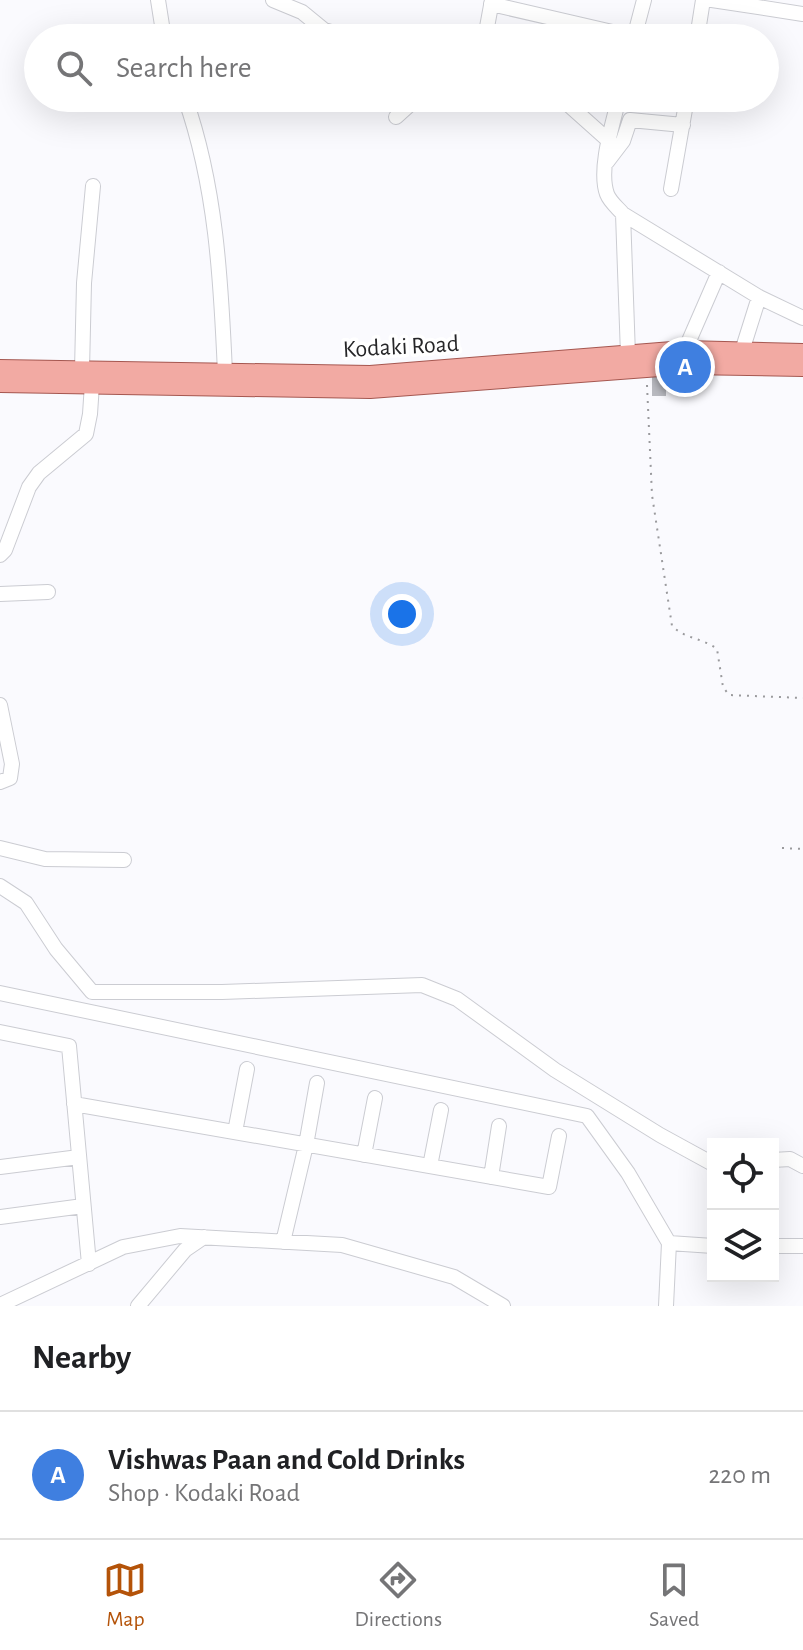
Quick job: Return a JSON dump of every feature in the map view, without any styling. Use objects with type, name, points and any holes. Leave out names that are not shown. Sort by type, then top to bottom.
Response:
[{"type":"main road","name":"Kodaki Road","points":[[0,383],[225,373],[370,375],[685,350],[803,353]]},
{"type":"main road","name":"Kodaki Road","points":[[0,369],[87,377],[370,389],[686,365],[803,367]]},
{"type":"street","points":[[158,0],[162,24]]},
{"type":"street","points":[[273,0],[302,12],[317,24]]},
{"type":"street","points":[[638,24],[644,0]]},
{"type":"street","points":[[699,24],[703,0]]},
{"type":"street","points":[[720,1],[788,6],[803,14]]},
{"type":"street","points":[[487,24],[491,2],[581,24]]},
{"type":"street","points":[[190,112],[200,142],[221,270],[225,373]]},
{"type":"street","points":[[396,117],[402,112]]},
{"type":"street","points":[[577,112],[608,140]]},
{"type":"street","points":[[615,112],[608,140],[606,188],[609,198],[623,214],[759,297],[803,318]]},
{"type":"street","points":[[671,189],[685,112]]},
{"type":"street","points":[[607,162],[623,141],[630,120],[683,125]]},
{"type":"street","points":[[0,555],[5,550],[29,487],[39,473],[86,434],[90,414],[84,283],[93,186]]},
{"type":"street","points":[[623,214],[628,355]]},
{"type":"street","points":[[685,350],[719,272]]},
{"type":"street","points":[[742,351],[759,297]]},
{"type":"street","points":[[0,594],[48,592]]},
{"type":"street","points":[[0,705],[12,764],[10,778],[0,782]]},
{"type":"street","points":[[0,848],[45,859],[124,860]]},
{"type":"street","points":[[0,886],[26,903],[56,949],[92,992],[222,992],[422,985],[457,999],[555,1070],[707,1161]]},
{"type":"street","points":[[0,993],[587,1116],[628,1173],[669,1243],[666,1306]]},
{"type":"street","points":[[0,1032],[69,1046],[89,1264]]},
{"type":"street","points":[[235,1132],[247,1069]]},
{"type":"street","points":[[283,1242],[317,1083]]},
{"type":"street","points":[[364,1155],[375,1098]]},
{"type":"street","points":[[74,1104],[549,1187],[559,1136]]},
{"type":"street","points":[[430,1166],[441,1110]]},
{"type":"street","points":[[491,1177],[499,1126]]},
{"type":"street","points":[[0,1167],[79,1157]]},
{"type":"street","points":[[779,1160],[790,1159],[803,1166]]},
{"type":"street","points":[[0,1217],[83,1206]]},
{"type":"street","points":[[0,1305],[123,1247],[180,1236],[342,1245],[454,1277],[503,1306]]},
{"type":"street","points":[[138,1306],[185,1250],[204,1237]]},
{"type":"street","points":[[669,1243],[707,1246]]},
{"type":"street","points":[[779,1246],[803,1246]]},
{"type":"path","points":[[646,368],[652,495],[672,626],[679,633],[717,649],[723,687],[729,695],[803,698]]},
{"type":"path","points":[[782,848],[803,849]]},
{"type":"building","points":[[652,370],[666,370],[666,396],[652,396]]},
{"type":"place","name":"Vishwas Paan and Cold Drinks","points":[[685,367]]}]
